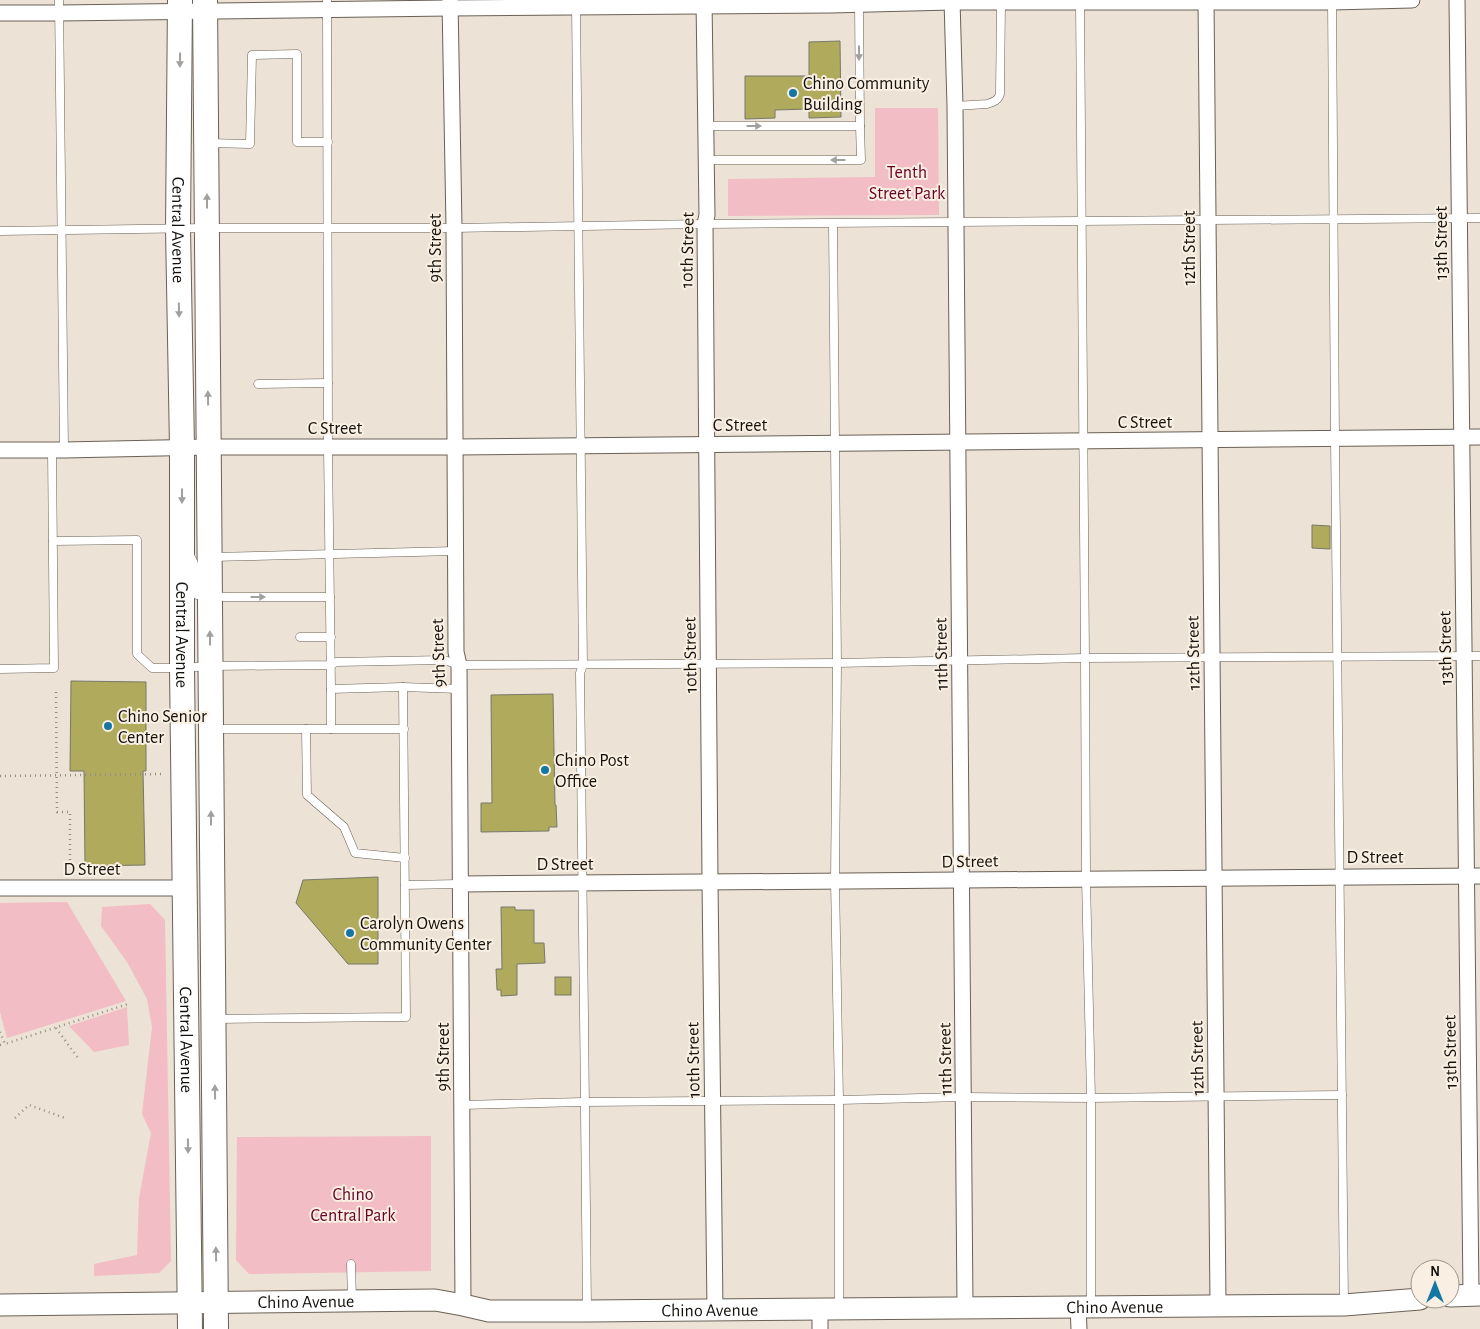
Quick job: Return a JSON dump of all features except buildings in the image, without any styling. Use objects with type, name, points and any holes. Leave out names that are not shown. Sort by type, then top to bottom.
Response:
[{"type":"main road","name":"Central Avenue","points":[[180,6],[178,229],[182,447],[182,668],[190,1329]]},
{"type":"main road","name":"Central Avenue","points":[[205,6],[216,1329]]},
{"type":"main road","points":[[184,888],[196,895],[198,902],[200,964],[213,991]]},
{"type":"main road","name":"Chino Avenue","points":[[0,1305],[435,1300],[489,1311],[715,1310],[826,1316],[965,1308],[1344,1305],[1410,1300]]},
{"type":"street","points":[[0,13],[59,7],[1412,0]]},
{"type":"street","name":"13th Street","points":[[1457,0],[1464,656],[1473,876],[1467,1295]]},
{"type":"street","name":"11th Street","points":[[952,1],[955,106],[965,1308]]},
{"type":"street","name":"12th Street","points":[[1206,1],[1218,1306]]},
{"type":"street","name":"10th Street","points":[[704,3],[707,215],[704,224],[715,1310]]},
{"type":"street","name":"9th Street","points":[[450,4],[454,228],[456,652],[459,689],[463,1305]]},
{"type":"street","name":"C Street","points":[[0,450],[182,447],[454,447],[957,441],[1480,438]]},
{"type":"street","name":"D Street","points":[[460,884],[1473,876]]},
{"type":"street","name":"D Street","points":[[0,888],[184,888]]},
{"type":"street","points":[[1079,1329],[1085,1307]]},
{"type":"lane","points":[[1080,1],[1086,658],[1086,879],[1091,1098],[1085,1307]]},
{"type":"lane","points":[[1332,1],[1344,1305]]},
{"type":"lane","points":[[955,106],[992,103],[1000,94],[1001,2]]},
{"type":"lane","points":[[576,4],[583,665],[580,673],[584,883],[584,1102],[587,1311]]},
{"type":"lane","points":[[706,160],[861,160],[859,4]]},
{"type":"lane","points":[[327,5],[331,728]]},
{"type":"lane","points":[[0,668],[54,668],[53,541],[58,450],[62,230],[59,7]]},
{"type":"lane","points":[[206,143],[250,144],[252,55],[297,54],[297,142],[328,142]]},
{"type":"lane","points":[[706,126],[860,126]]},
{"type":"lane","points":[[0,231],[1480,218]]},
{"type":"lane","points":[[826,1316],[839,1100],[835,881],[837,663],[833,224]]},
{"type":"lane","points":[[258,384],[328,383]]},
{"type":"lane","points":[[53,541],[136,540],[137,654],[152,668],[331,665],[336,662],[444,660],[458,666],[837,663],[1086,658],[1212,659],[1480,656]]},
{"type":"lane","points":[[182,546],[194,562],[197,596],[330,597]]},
{"type":"lane","points":[[210,557],[455,551]]},
{"type":"lane","points":[[300,637],[331,637]]},
{"type":"lane","points":[[214,1019],[406,1017],[403,688]]},
{"type":"lane","points":[[331,689],[459,689]]},
{"type":"lane","points":[[211,728],[404,728]]},
{"type":"lane","points":[[306,728],[307,795],[344,827],[355,853],[405,858]]},
{"type":"lane","points":[[405,884],[460,884]]},
{"type":"lane","points":[[462,1105],[964,1097],[1091,1098],[1342,1095]]},
{"type":"lane","points":[[351,1264],[352,1301]]},
{"type":"path","points":[[56,692],[57,812],[70,812],[70,869]]},
{"type":"path","points":[[0,776],[167,774]]},
{"type":"path","points":[[0,1045],[128,1004]]},
{"type":"path","points":[[56,1028],[78,1058]]},
{"type":"path","points":[[0,1032],[5,1044]]},
{"type":"path","points":[[16,1118],[29,1105],[64,1118]]},
{"type":"green space","name":"Tenth Street Park","points":[[875,108],[938,108],[939,215],[728,216],[728,179],[875,177]]},
{"type":"green space","points":[[67,902],[126,1001],[7,1038],[0,1012],[0,903]]},
{"type":"green space","points":[[150,904],[165,920],[171,1261],[159,1273],[94,1276],[94,1264],[137,1255],[139,1198],[151,1133],[142,1114],[152,1027],[147,999],[127,962],[101,926],[102,907]]},
{"type":"green space","points":[[127,1007],[129,1045],[94,1052],[69,1026]]},
{"type":"green space","name":"Chino Central Park","points":[[431,1136],[431,1271],[249,1274],[236,1260],[237,1137]]},
{"type":"place","name":"Chino Community Building","points":[[793,93]]},
{"type":"place","name":"Chino Senior Center","points":[[108,726]]},
{"type":"place","name":"Chino Post Office","points":[[545,770]]},
{"type":"place","name":"Carolyn Owens Community Center","points":[[350,933]]}]
